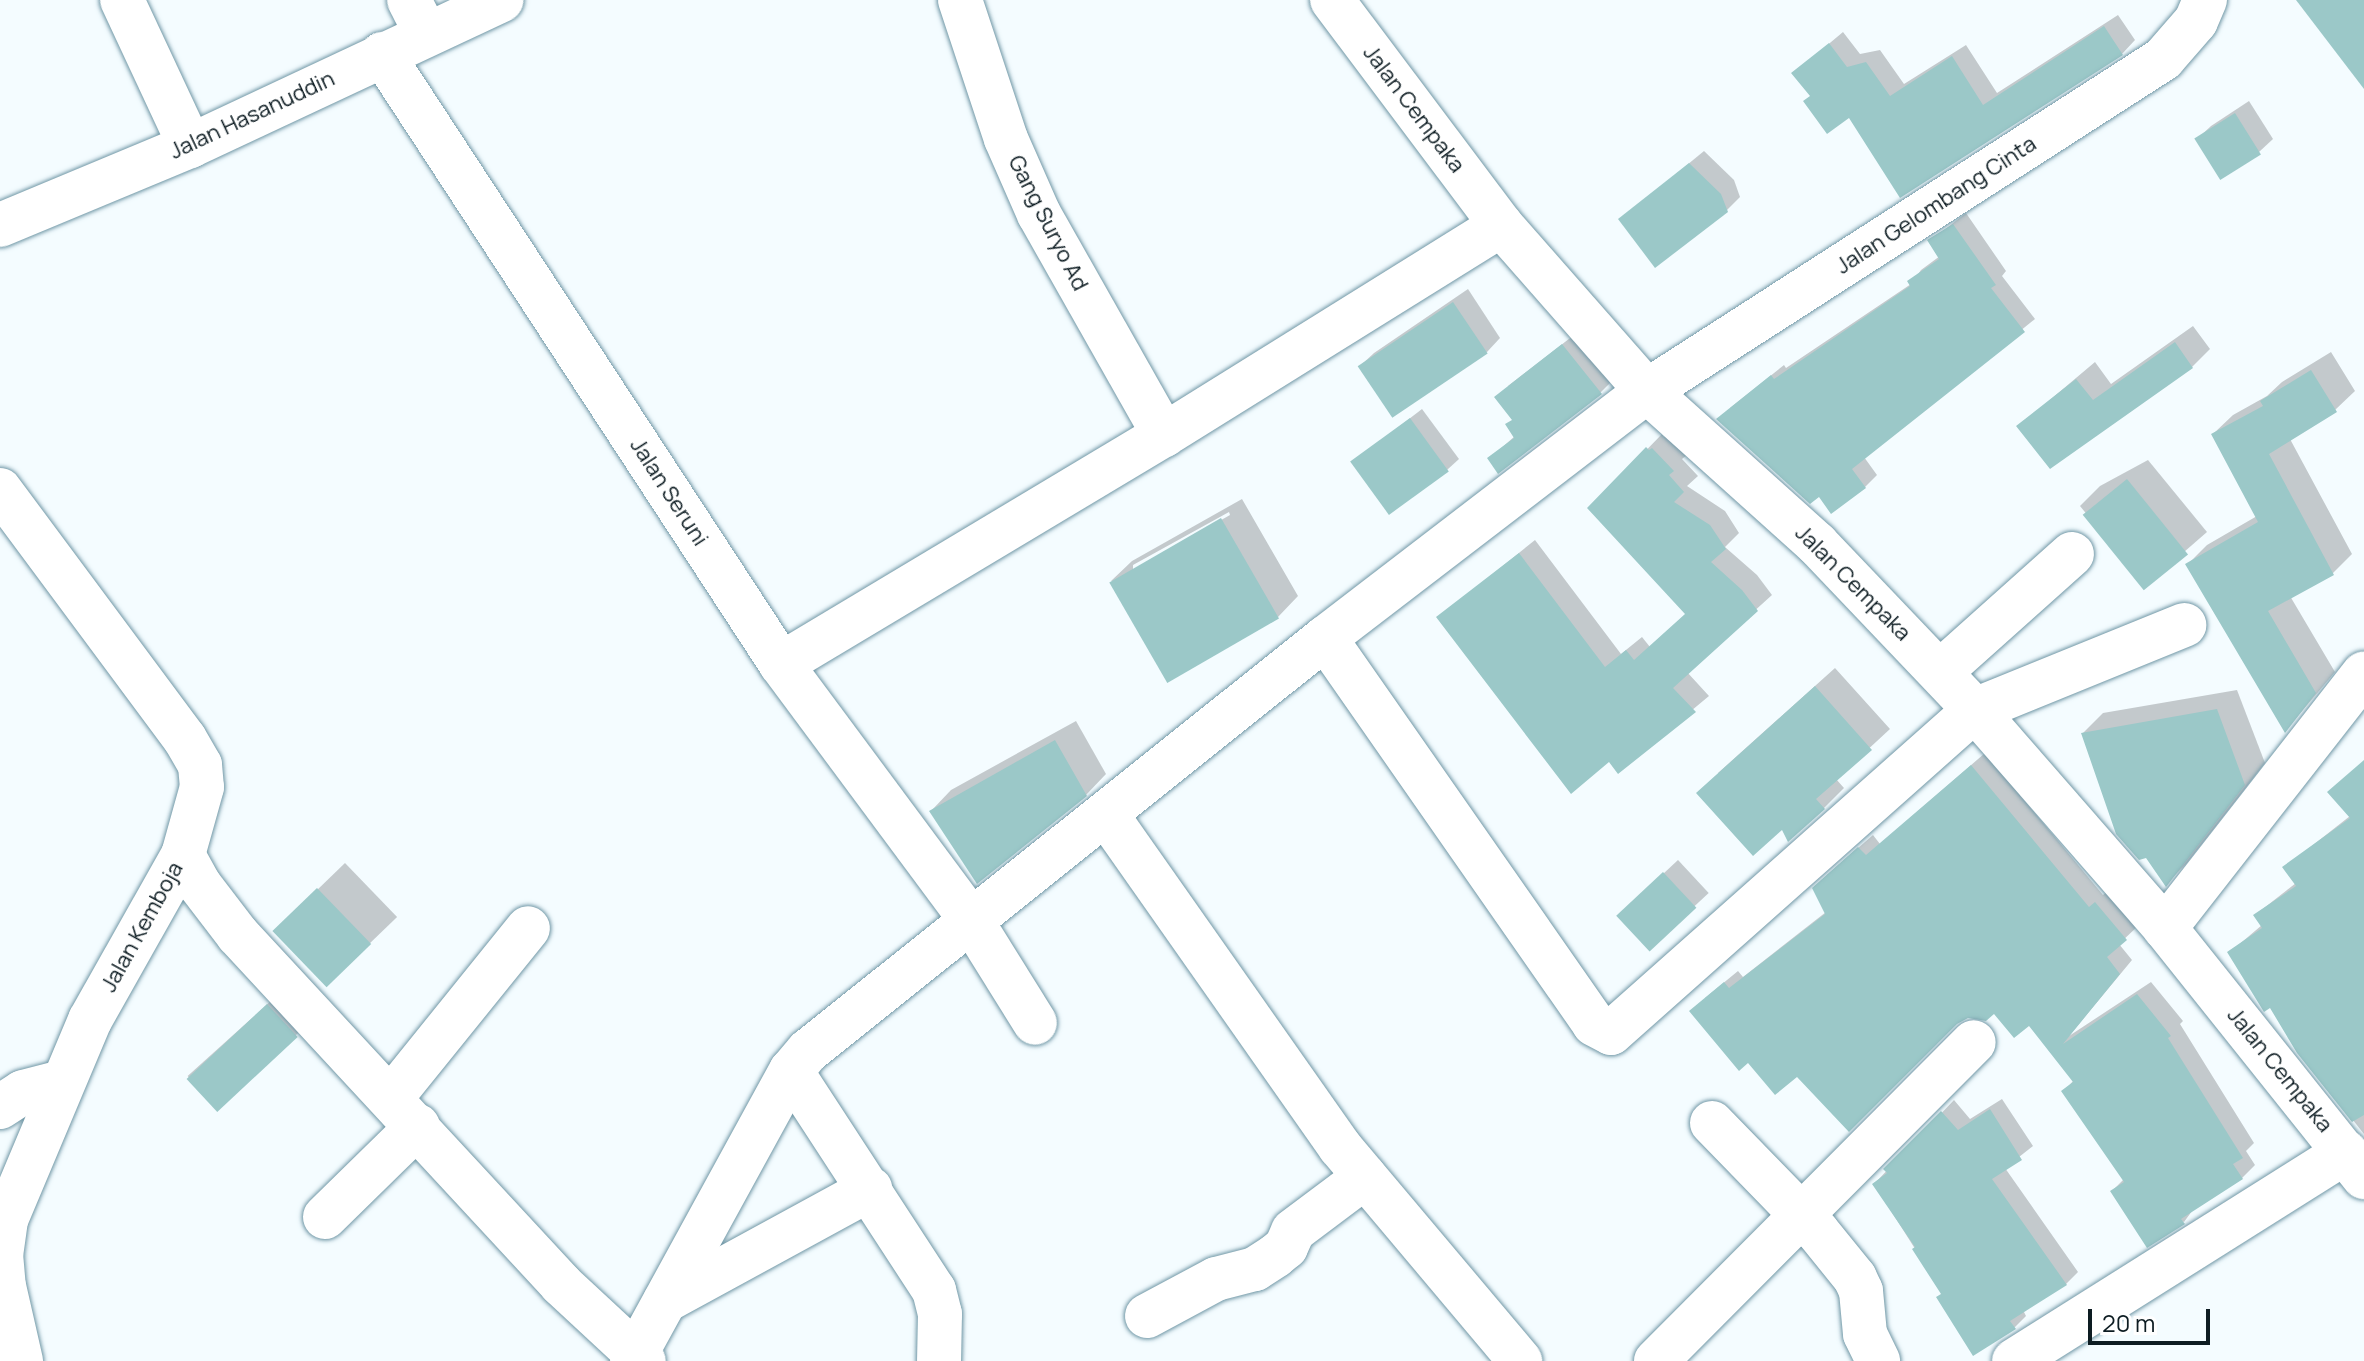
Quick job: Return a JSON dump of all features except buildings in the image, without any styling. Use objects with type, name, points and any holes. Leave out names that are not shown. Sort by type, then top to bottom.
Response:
[{"type":"street","points":[[122,0],[190,146]]},
{"type":"street","name":"Jalan Hasanuddin","points":[[0,225],[190,146],[382,54],[418,17],[502,0]]},
{"type":"street","name":"Gang Suryo Ad","points":[[960,0],[1006,139],[1039,214],[1164,435]]},
{"type":"street","name":"Jalan Cempaka","points":[[1332,0],[1501,225],[1647,391],[1817,544],[1975,710],[2165,928],[2355,1164]]},
{"type":"street","name":"Jalan Gelombang Cinta","points":[[637,1359],[665,1301],[791,1071],[808,1051],[1325,638],[1647,391],[2163,59],[2196,21],[2205,0]]},
{"type":"street","name":"Jalan Seruni","points":[[382,54],[781,664],[971,920],[1035,1023]]},
{"type":"street","points":[[781,664],[1164,435],[1501,225]]},
{"type":"street","name":"Jalan Kemboja","points":[[0,490],[185,739],[200,765],[202,787],[183,855],[90,1020],[6,1220],[1,1254],[4,1286],[21,1361]]},
{"type":"street","points":[[1940,672],[2072,554]]},
{"type":"street","points":[[1325,638],[1594,1024],[1611,1033],[1975,710],[2184,625]]},
{"type":"street","points":[[2165,928],[2364,673]]},
{"type":"street","points":[[1106,814],[1340,1147],[1520,1361]]},
{"type":"street","points":[[183,855],[199,884],[238,935],[561,1284],[637,1359]]},
{"type":"street","points":[[325,1217],[404,1112],[528,928]]},
{"type":"street","points":[[1656,1361],[1799,1214],[1974,1042]]},
{"type":"street","points":[[791,1071],[934,1290],[940,1314],[939,1361]]},
{"type":"street","points":[[0,1107],[23,1092],[62,1082]]},
{"type":"street","points":[[1712,1123],[1855,1278],[1861,1291],[1865,1334],[1878,1361]]},
{"type":"street","points":[[2014,1361],[2355,1164]]},
{"type":"street","points":[[1147,1316],[1216,1279],[1255,1269],[1286,1247],[1293,1231],[1365,1177]]},
{"type":"street","points":[[665,1301],[870,1189]]}]
